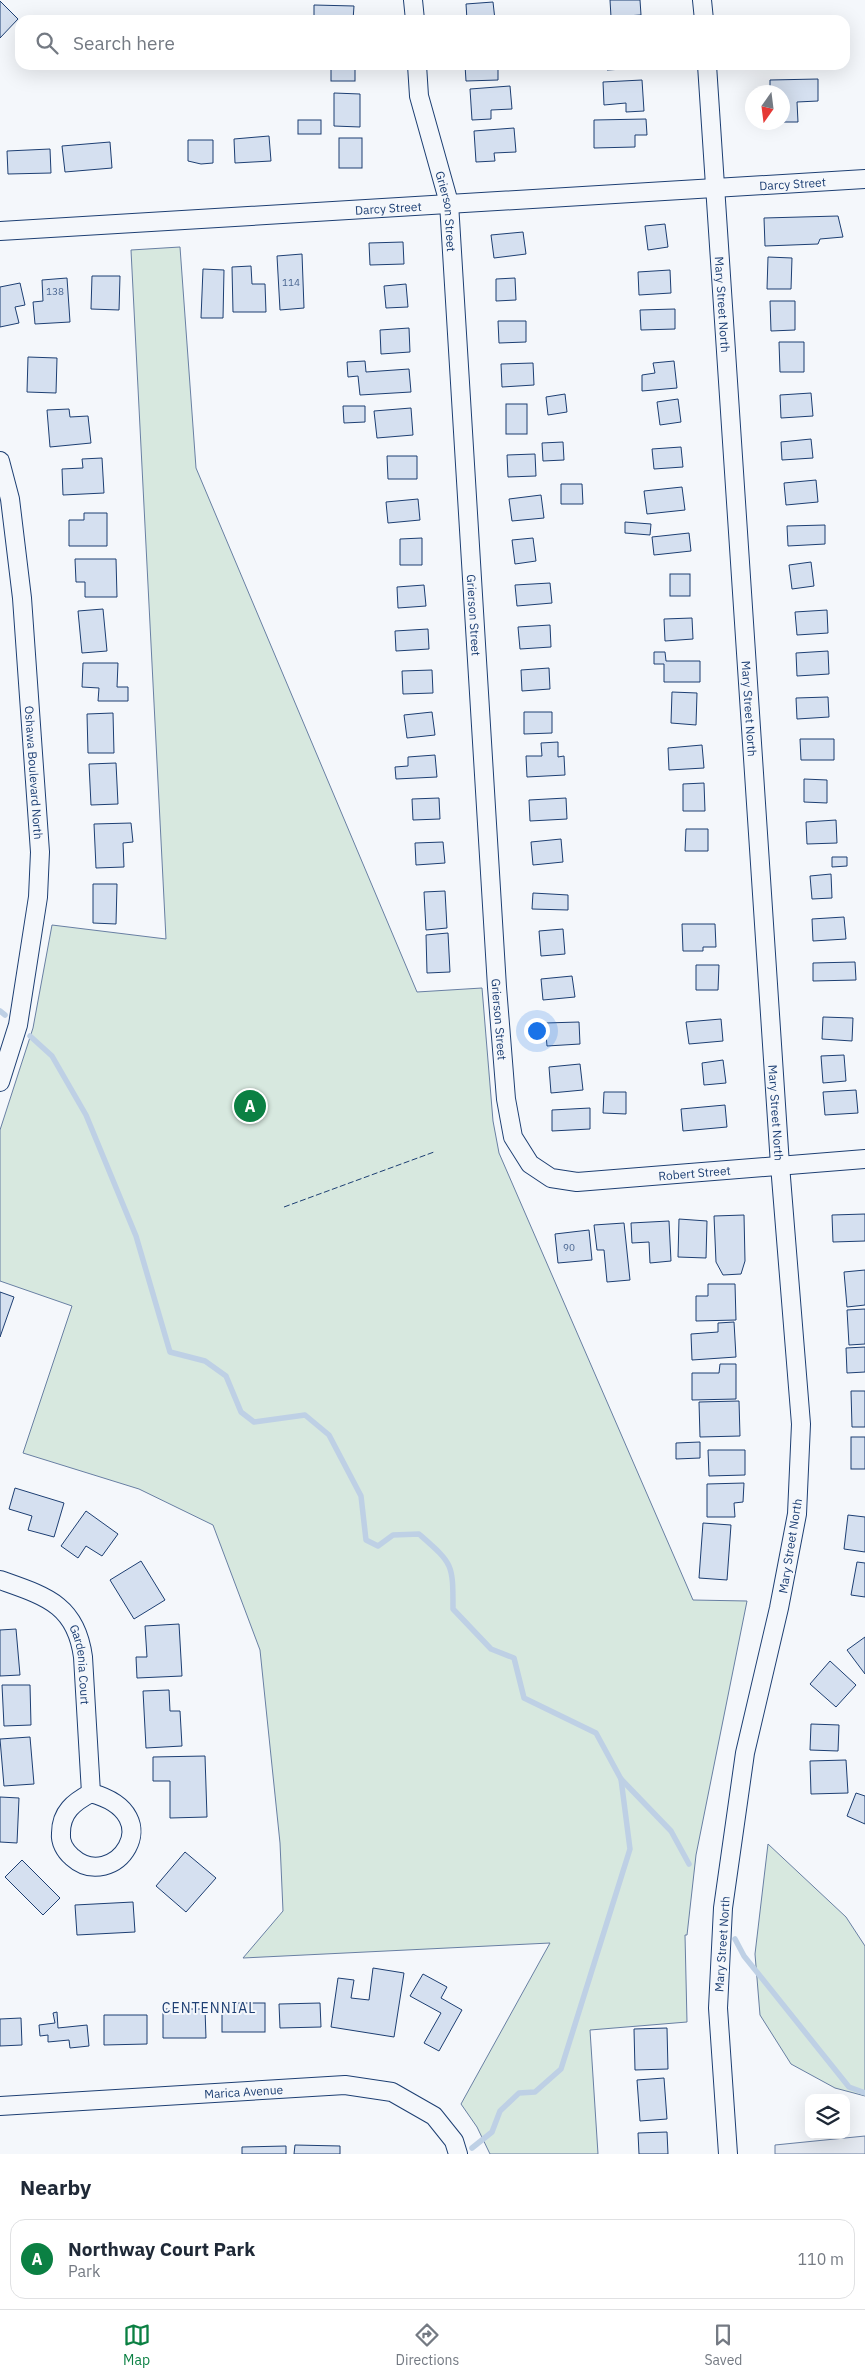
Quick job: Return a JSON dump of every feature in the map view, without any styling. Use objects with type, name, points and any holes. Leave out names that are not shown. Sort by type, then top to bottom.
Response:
[{"type":"street","points":[[413,0],[414,15]]},
{"type":"street","points":[[702,0],[704,15]]},
{"type":"street","name":"Grierson Street","points":[[417,70],[419,96],[449,203],[506,1099],[513,1137],[530,1164]]},
{"type":"street","name":"Mary Street North","points":[[707,70],[780,1165],[802,1424],[797,1514],[779,1608],[745,1754],[723,1908],[718,2008],[728,2154]]},
{"type":"street","name":"Darcy Street","points":[[0,231],[865,179]]},
{"type":"street","name":"Oshawa Boulevard North","points":[[0,461],[10,499],[22,598],[40,852],[38,897],[18,1025],[0,1082]]},
{"type":"street","name":"Robert Street","points":[[530,1164],[551,1178],[577,1182],[865,1159]]},
{"type":"street","name":"Gardenia Court","points":[[0,1580],[50,1599],[69,1615],[76,1628],[81,1641],[83,1657],[91,1793]]},
{"type":"street","points":[[91,1793],[111,1799],[121,1806],[128,1816],[131,1826],[131,1839],[124,1852],[115,1861],[98,1867],[78,1862],[69,1855],[60,1836],[65,1812],[77,1801],[91,1793]]},
{"type":"street","name":"Marica Avenue","points":[[0,2106],[345,2085],[392,2092],[434,2116],[454,2141],[458,2154]]},
{"type":"shaded area","points":[[180,247],[196,468],[417,992],[482,988],[493,1121],[499,1153],[693,1600],[747,1601],[696,1855],[687,1935],[685,1935],[687,2022],[590,2030],[598,2154],[490,2154],[477,2127],[461,2104],[550,1943],[243,1958],[283,1911],[280,1843],[260,1650],[213,1525],[139,1489],[23,1453],[72,1306],[0,1281],[0,1130],[33,1028],[52,925],[166,939],[131,250]]},
{"type":"shaded area","points":[[768,1844],[846,1917],[865,1946],[865,2096],[835,2088],[791,2064],[760,2015],[755,1954]]},
{"type":"shaded area","points":[[865,2136],[865,2154],[775,2154],[775,2145]]},
{"type":"building","points":[[610,0],[640,0],[641,15],[611,15]]},
{"type":"building","points":[[0,1],[15,16],[15,22],[0,38]]},
{"type":"building","points":[[493,2],[494,15],[467,15],[466,4]]},
{"type":"building","points":[[314,5],[354,6],[353,15],[314,15]]},
{"type":"building","points":[[331,70],[355,70],[355,81],[331,81]]},
{"type":"building","points":[[465,70],[498,70],[498,80],[466,81]]},
{"type":"building","points":[[818,79],[818,101],[797,102],[798,122],[790,122],[790,85],[770,85],[770,80]]},
{"type":"building","points":[[642,80],[644,111],[626,112],[626,103],[604,105],[603,82]]},
{"type":"building","points":[[510,86],[512,109],[491,110],[491,119],[472,120],[470,89]]},
{"type":"building","points":[[334,93],[360,94],[360,127],[334,126]]},
{"type":"building","points":[[646,119],[647,135],[635,135],[635,147],[594,148],[594,120]]},
{"type":"building","points":[[298,120],[321,120],[321,134],[298,134]]},
{"type":"building","points":[[514,128],[516,152],[494,153],[495,161],[476,162],[474,131]]},
{"type":"building","points":[[269,136],[271,161],[235,163],[234,139]]},
{"type":"building","points":[[339,138],[362,138],[362,168],[339,168]]},
{"type":"building","points":[[188,140],[213,140],[213,163],[201,164],[188,161]]},
{"type":"building","points":[[110,142],[112,168],[65,172],[62,146]]},
{"type":"building","points":[[50,149],[51,173],[8,174],[7,151]]},
{"type":"building","points":[[838,216],[843,237],[820,239],[818,244],[765,246],[764,218]]},
{"type":"building","points":[[665,224],[668,247],[648,250],[645,226]]},
{"type":"building","points":[[523,232],[526,254],[494,258],[491,235]]},
{"type":"building","points":[[403,242],[404,264],[370,265],[369,243]]},
{"type":"building","points":[[302,254],[304,308],[280,310],[277,256]]},
{"type":"building","points":[[768,257],[792,258],[791,289],[767,289]]},
{"type":"building","points":[[251,266],[252,284],[265,284],[266,312],[233,312],[232,267]]},
{"type":"building","points":[[203,269],[224,270],[223,318],[201,318]]},
{"type":"building","points":[[670,270],[671,293],[639,295],[638,272]]},
{"type":"building","points":[[92,276],[120,276],[119,310],[91,309]]},
{"type":"building","points":[[67,278],[70,322],[35,324],[33,302],[43,301],[42,280]]},
{"type":"building","points":[[515,278],[516,300],[496,301],[496,279]]},
{"type":"building","points":[[20,283],[25,305],[15,307],[19,323],[0,327],[0,287]]},
{"type":"building","points":[[406,284],[408,307],[386,308],[384,286]]},
{"type":"building","points":[[770,301],[795,301],[795,330],[771,331]]},
{"type":"building","points":[[675,309],[675,329],[641,330],[640,310]]},
{"type":"building","points":[[498,321],[526,321],[526,342],[499,343]]},
{"type":"building","points":[[409,328],[410,352],[381,354],[380,330]]},
{"type":"building","points":[[779,342],[804,342],[804,372],[780,372]]},
{"type":"building","points":[[28,357],[57,358],[56,393],[27,392]]},
{"type":"building","points":[[365,361],[366,372],[409,369],[411,392],[360,395],[358,376],[348,377],[347,362]]},
{"type":"building","points":[[674,361],[677,388],[642,391],[642,375],[655,373],[653,363]]},
{"type":"building","points":[[533,363],[534,385],[502,387],[501,364]]},
{"type":"building","points":[[811,393],[813,416],[781,418],[780,395]]},
{"type":"building","points":[[565,394],[567,412],[548,415],[546,397]]},
{"type":"building","points":[[678,399],[681,422],[660,425],[657,402]]},
{"type":"building","points":[[506,404],[527,404],[527,434],[506,434]]},
{"type":"building","points":[[343,406],[365,406],[365,422],[344,423]]},
{"type":"building","points":[[411,408],[413,435],[377,438],[374,411]]},
{"type":"building","points":[[69,409],[70,417],[88,416],[91,443],[50,447],[47,410]]},
{"type":"building","points":[[811,439],[813,458],[782,460],[781,442]]},
{"type":"building","points":[[563,442],[564,460],[543,461],[542,443]]},
{"type":"building","points":[[681,447],[683,467],[654,469],[652,449]]},
{"type":"building","points":[[535,454],[536,476],[508,477],[507,455]]},
{"type":"building","points":[[387,456],[417,456],[417,479],[388,479]]},
{"type":"building","points":[[102,458],[104,493],[63,495],[62,469],[83,468],[82,459]]},
{"type":"building","points":[[816,480],[818,502],[786,505],[784,483]]},
{"type":"building","points":[[561,484],[582,484],[583,504],[561,504]]},
{"type":"building","points":[[682,487],[685,510],[647,514],[644,491]]},
{"type":"building","points":[[541,495],[544,518],[512,521],[509,499]]},
{"type":"building","points":[[418,499],[420,520],[388,523],[386,502]]},
{"type":"building","points":[[84,513],[107,513],[107,546],[69,546],[69,520],[84,520]]},
{"type":"building","points":[[625,522],[651,524],[650,535],[625,533]]},
{"type":"building","points":[[825,525],[825,544],[788,546],[787,526]]},
{"type":"building","points":[[689,533],[691,551],[654,555],[652,537]]},
{"type":"building","points":[[422,538],[422,565],[400,565],[400,539]]},
{"type":"building","points":[[533,538],[536,561],[515,564],[512,540]]},
{"type":"building","points":[[75,559],[116,559],[117,597],[85,597],[85,582],[76,582]]},
{"type":"building","points":[[811,562],[814,586],[792,589],[789,565]]},
{"type":"building","points":[[670,574],[690,574],[690,596],[670,596]]},
{"type":"building","points":[[550,583],[552,603],[517,606],[515,585]]},
{"type":"building","points":[[424,585],[426,606],[398,608],[397,587]]},
{"type":"building","points":[[103,609],[107,651],[82,653],[78,611]]},
{"type":"building","points":[[827,610],[828,633],[797,635],[795,612]]},
{"type":"building","points":[[692,618],[693,639],[665,641],[664,619]]},
{"type":"building","points":[[550,625],[551,647],[520,649],[518,627]]},
{"type":"building","points":[[428,629],[429,649],[396,651],[395,631]]},
{"type":"building","points":[[828,651],[829,674],[797,676],[796,653]]},
{"type":"building","points":[[654,652],[665,652],[666,661],[700,661],[700,682],[664,682],[664,664],[654,664]]},
{"type":"building","points":[[83,663],[118,663],[117,687],[128,687],[128,701],[98,701],[99,688],[82,687]]},
{"type":"building","points":[[549,668],[550,689],[522,691],[521,670]]},
{"type":"building","points":[[432,670],[433,693],[403,694],[402,671]]},
{"type":"building","points":[[672,692],[697,693],[696,725],[671,723]]},
{"type":"building","points":[[828,697],[829,717],[797,719],[796,698]]},
{"type":"building","points":[[432,712],[435,735],[407,738],[404,715]]},
{"type":"building","points":[[524,712],[552,712],[552,733],[524,734]]},
{"type":"building","points":[[113,713],[114,753],[88,753],[87,714]]},
{"type":"building","points":[[800,739],[834,739],[834,760],[801,760]]},
{"type":"building","points":[[558,742],[558,757],[564,756],[565,775],[527,777],[526,756],[542,756],[541,743]]},
{"type":"building","points":[[702,745],[704,768],[669,770],[668,748]]},
{"type":"building","points":[[435,755],[437,777],[396,779],[395,767],[408,766],[408,757]]},
{"type":"building","points":[[116,763],[118,804],[91,805],[89,764]]},
{"type":"building","points":[[804,779],[827,780],[827,803],[804,802]]},
{"type":"building","points":[[704,783],[705,811],[683,811],[683,784]]},
{"type":"building","points":[[439,798],[440,819],[413,820],[412,799]]},
{"type":"building","points":[[566,798],[567,819],[530,821],[529,800]]},
{"type":"building","points":[[836,820],[837,843],[807,844],[806,822]]},
{"type":"building","points":[[131,823],[133,842],[123,843],[124,867],[96,868],[94,824]]},
{"type":"building","points":[[686,829],[708,829],[708,851],[685,851]]},
{"type":"building","points":[[561,839],[563,862],[533,865],[531,842]]},
{"type":"building","points":[[443,842],[445,863],[416,865],[415,843]]},
{"type":"building","points":[[832,857],[847,857],[847,866],[832,867]]},
{"type":"building","points":[[831,874],[832,898],[812,899],[810,876]]},
{"type":"building","points":[[93,884],[117,884],[116,924],[93,923]]},
{"type":"building","points":[[445,891],[447,928],[426,930],[424,892]]},
{"type":"building","points":[[533,893],[568,895],[568,910],[532,909]]},
{"type":"building","points":[[844,917],[846,939],[813,941],[812,919]]},
{"type":"building","points":[[682,924],[715,924],[716,947],[703,947],[703,951],[683,951]]},
{"type":"building","points":[[563,929],[565,954],[541,956],[539,931]]},
{"type":"building","points":[[448,933],[450,972],[427,973],[426,935]]},
{"type":"building","points":[[855,962],[856,980],[813,981],[813,963]]},
{"type":"building","points":[[696,965],[719,965],[718,990],[696,990]]},
{"type":"building","points":[[572,976],[575,997],[543,1000],[541,979]]},
{"type":"building","points":[[823,1017],[853,1018],[852,1041],[822,1039]]},
{"type":"building","points":[[721,1019],[723,1041],[689,1044],[686,1022]]},
{"type":"building","points":[[579,1022],[580,1044],[547,1046],[545,1023]]},
{"type":"building","points":[[844,1055],[846,1081],[823,1083],[821,1056]]},
{"type":"building","points":[[723,1060],[726,1083],[704,1085],[702,1063]]},
{"type":"building","points":[[580,1064],[583,1090],[551,1093],[549,1067]]},
{"type":"building","points":[[856,1090],[858,1113],[825,1115],[823,1092]]},
{"type":"building","points":[[604,1092],[626,1092],[626,1114],[603,1113]]},
{"type":"building","points":[[725,1105],[727,1127],[683,1131],[681,1109]]},
{"type":"building","points":[[590,1108],[590,1129],[552,1131],[552,1110]]},
{"type":"building","points":[[865,1214],[865,1241],[833,1242],[832,1215]]},
{"type":"building","points":[[744,1215],[745,1261],[741,1274],[723,1275],[716,1262],[714,1216]]},
{"type":"building","points":[[679,1219],[707,1221],[706,1258],[678,1257]]},
{"type":"building","points":[[669,1221],[671,1261],[650,1263],[649,1242],[632,1243],[631,1223]]},
{"type":"building","points":[[624,1223],[630,1280],[607,1282],[604,1250],[597,1250],[594,1225]]},
{"type":"building","points":[[589,1230],[592,1260],[558,1263],[555,1234]]},
{"type":"building","points":[[865,1270],[865,1305],[847,1307],[844,1272]]},
{"type":"building","points":[[708,1284],[735,1284],[736,1320],[696,1321],[696,1296],[708,1296]]},
{"type":"building","points":[[0,1292],[14,1297],[0,1337]]},
{"type":"building","points":[[865,1309],[865,1344],[849,1345],[847,1310]]},
{"type":"building","points":[[734,1322],[736,1357],[692,1360],[691,1334],[718,1332],[718,1323]]},
{"type":"building","points":[[865,1347],[865,1372],[847,1373],[846,1348]]},
{"type":"building","points":[[720,1364],[736,1364],[736,1399],[692,1400],[692,1373],[719,1373]]},
{"type":"building","points":[[851,1391],[865,1391],[865,1427],[852,1427]]},
{"type":"building","points":[[739,1401],[740,1436],[700,1437],[699,1402]]},
{"type":"building","points":[[851,1437],[865,1437],[865,1469],[851,1469]]},
{"type":"building","points":[[700,1442],[700,1458],[676,1459],[676,1443]]},
{"type":"building","points":[[708,1450],[745,1450],[745,1475],[709,1476]]},
{"type":"building","points":[[744,1483],[743,1502],[734,1503],[735,1517],[707,1517],[707,1484]]},
{"type":"building","points":[[15,1488],[64,1503],[54,1537],[28,1530],[32,1516],[9,1509]]},
{"type":"building","points":[[86,1511],[118,1534],[102,1556],[86,1546],[78,1558],[61,1546]]},
{"type":"building","points":[[848,1515],[865,1517],[865,1552],[844,1549]]},
{"type":"building","points":[[703,1523],[731,1525],[727,1580],[699,1578]]},
{"type":"building","points":[[141,1561],[165,1600],[134,1619],[110,1580]]},
{"type":"building","points":[[857,1562],[865,1563],[865,1597],[851,1595]]},
{"type":"building","points":[[179,1624],[182,1676],[137,1678],[136,1657],[147,1657],[145,1626]]},
{"type":"building","points":[[16,1629],[20,1675],[0,1676],[0,1630]]},
{"type":"building","points":[[865,1637],[865,1674],[847,1650]]},
{"type":"building","points":[[830,1661],[856,1685],[836,1707],[810,1684]]},
{"type":"building","points":[[2,1685],[30,1685],[31,1725],[4,1726]]},
{"type":"building","points":[[169,1690],[170,1711],[180,1711],[182,1746],[146,1748],[143,1691]]},
{"type":"building","points":[[811,1724],[839,1725],[838,1751],[810,1750]]},
{"type":"building","points":[[30,1737],[34,1784],[4,1786],[0,1739]]},
{"type":"building","points":[[205,1756],[207,1817],[170,1818],[170,1781],[153,1781],[153,1757]]},
{"type":"building","points":[[846,1760],[848,1793],[811,1794],[810,1761]]},
{"type":"building","points":[[856,1793],[865,1796],[865,1824],[847,1816]]},
{"type":"building","points":[[0,1797],[19,1798],[17,1843],[0,1842]]},
{"type":"building","points":[[185,1852],[216,1878],[186,1912],[156,1886]]},
{"type":"building","points":[[22,1860],[60,1898],[43,1915],[5,1877]]},
{"type":"building","points":[[133,1902],[135,1932],[77,1935],[75,1905]]},
{"type":"building","points":[[373,1968],[404,1973],[394,2037],[331,2027],[338,1978],[354,1980],[351,1998],[369,2000]]},
{"type":"building","points":[[423,1974],[447,1987],[441,1998],[462,2010],[439,2051],[424,2043],[441,2013],[410,1996]]},
{"type":"building","points":[[222,2003],[265,2003],[265,2032],[222,2032]]},
{"type":"building","points":[[320,2003],[321,2027],[280,2028],[279,2004]]},
{"type":"building","points":[[163,2009],[205,2009],[206,2038],[163,2038]]},
{"type":"building","points":[[57,2012],[58,2028],[87,2025],[89,2046],[70,2048],[69,2040],[48,2042],[48,2035],[40,2036],[39,2025],[55,2023],[53,2013]]},
{"type":"building","points":[[104,2015],[147,2015],[147,2044],[104,2045]]},
{"type":"building","points":[[21,2018],[22,2045],[0,2046],[0,2019]]},
{"type":"building","points":[[667,2028],[668,2069],[635,2070],[634,2029]]},
{"type":"building","points":[[664,2078],[667,2119],[640,2121],[637,2080]]},
{"type":"building","points":[[667,2132],[668,2154],[639,2154],[638,2133]]},
{"type":"building","points":[[295,2145],[340,2146],[340,2154],[294,2154]]},
{"type":"building","points":[[286,2146],[286,2154],[242,2154],[242,2147]]},
{"type":"waterway","points":[[0,1011],[5,1015]]},
{"type":"waterway","points":[[30,1036],[52,1056],[86,1115],[136,1236],[170,1352],[205,1361],[226,1376],[241,1412],[254,1422],[305,1415],[329,1435],[361,1496],[366,1540],[378,1546],[393,1535],[419,1534],[439,1552],[445,1559],[451,1573],[453,1609],[491,1649],[514,1658],[524,1698],[596,1733],[621,1779],[671,1831],[689,1864]]},
{"type":"waterway","points":[[472,2148],[492,2132],[500,2111],[519,2093],[535,2092],[561,2069],[630,1849],[621,1779]]},
{"type":"waterway","points":[[735,1939],[744,1956],[849,2087],[865,2093]]},
{"type":"fence","points":[[284,1207],[434,1152]]},
{"type":"place","name":"Northway Court Park","points":[[250,1106]]},
{"type":"district","name":"CENTENNIAL","points":[[209,2008]]}]
